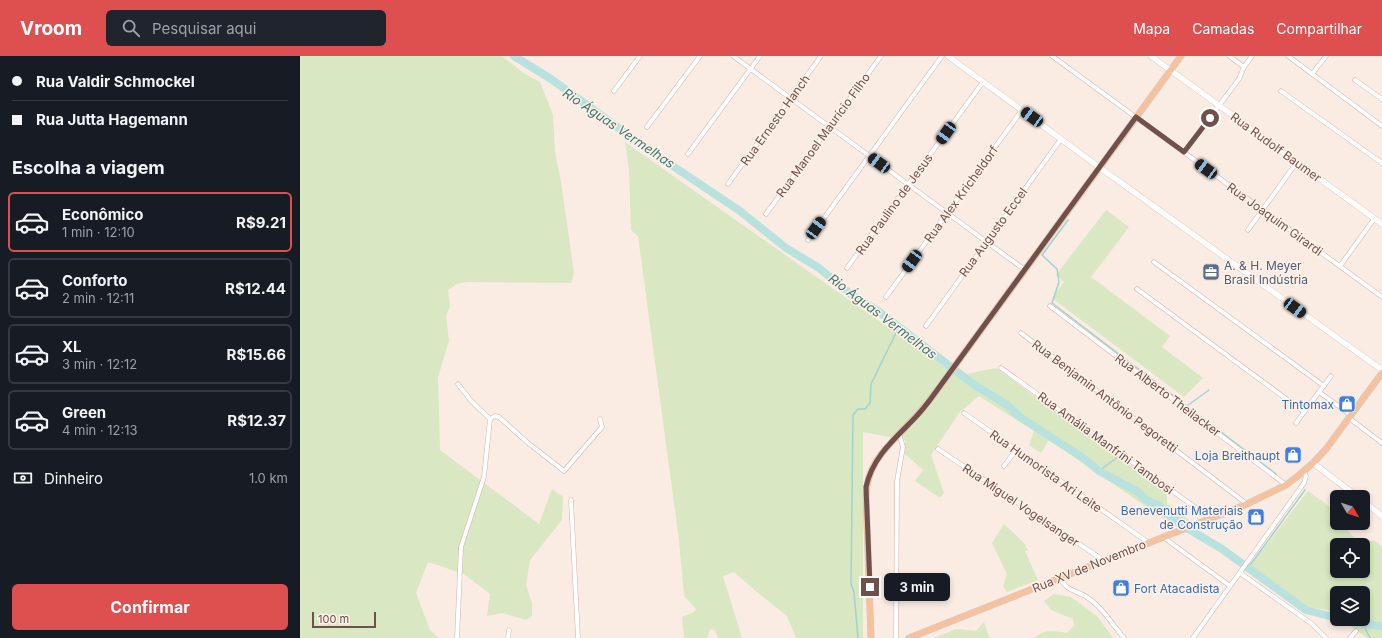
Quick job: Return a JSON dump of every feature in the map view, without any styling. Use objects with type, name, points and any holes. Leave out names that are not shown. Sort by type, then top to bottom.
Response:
[{"type":"main road","points":[[872,636],[866,487],[869,474],[879,457],[927,404],[950,374],[1181,56]]},
{"type":"main road","name":"Rua XV de Novembro","points":[[909,638],[1247,504],[1286,485],[1313,463],[1326,449],[1382,372]]},
{"type":"street","points":[[614,91],[640,56]]},
{"type":"street","points":[[647,127],[700,56]]},
{"type":"street","points":[[733,56],[1025,270]]},
{"type":"street","points":[[688,154],[760,56]]},
{"type":"street","name":"Rua Ernesto Hanch","points":[[728,184],[821,56]]},
{"type":"street","name":"Rua Manoel Maurício Filho","points":[[766,214],[881,56]]},
{"type":"street","points":[[808,240],[942,56]]},
{"type":"street","points":[[948,56],[1382,372]]},
{"type":"street","name":"Rua Joaquim Girardi","points":[[1052,56],[1382,297]]},
{"type":"street","points":[[1059,60],[1062,56]]},
{"type":"street","name":"Rua Rudolf Baumer","points":[[1151,56],[1382,224]]},
{"type":"street","points":[[1229,56],[1244,67]]},
{"type":"street","points":[[1184,152],[1239,79],[1244,67],[1252,56]]},
{"type":"street","points":[[1288,56],[1382,126]]},
{"type":"street","points":[[1312,74],[1326,56]]},
{"type":"street","points":[[1356,80],[1382,99]]},
{"type":"street","name":"Rua Paulino de Jesus","points":[[847,268],[983,82]]},
{"type":"street","points":[[1281,91],[1382,163]]},
{"type":"street","name":"Rua Alex Kricheldorf","points":[[886,296],[1022,110]]},
{"type":"street","name":"Rua Augusto Eccel","points":[[926,326],[1061,139]]},
{"type":"street","points":[[1248,230],[1297,162]]},
{"type":"street","points":[[1340,266],[1374,219]]},
{"type":"street","points":[[1154,262],[1324,386]]},
{"type":"street","points":[[1137,289],[1304,412]]},
{"type":"street","name":"Rua Alberto Theilacker","points":[[1050,306],[1286,485]]},
{"type":"street","name":"Rua Benjamin Antônio Pegoretti","points":[[1021,332],[1247,504]]},
{"type":"street","name":"Rua Amália Manfrini Tambosi","points":[[1001,368],[1210,518]]},
{"type":"street","points":[[1296,423],[1331,376]]},
{"type":"street","points":[[458,384],[472,402],[490,419]]},
{"type":"street","points":[[1319,392],[1382,443]]},
{"type":"street","name":"Rua Humorista Ari Leite","points":[[964,413],[1148,543]]},
{"type":"street","points":[[490,419],[495,416],[499,417],[540,453],[564,471],[602,427],[600,419]]},
{"type":"street","points":[[457,638],[461,547],[484,477],[490,419]]},
{"type":"street","points":[[896,638],[897,481],[903,447],[899,434]]},
{"type":"street","name":"Rua Miguel Vogelsanger","points":[[938,449],[1103,560]]},
{"type":"street","points":[[1004,466],[1016,450]]},
{"type":"street","points":[[1313,463],[1349,490]]},
{"type":"street","points":[[1193,638],[1304,483],[1306,476],[1304,471]]},
{"type":"street","points":[[571,500],[578,638]]},
{"type":"street","points":[[1370,507],[1382,516]]},
{"type":"street","points":[[1164,537],[1230,586]]},
{"type":"street","points":[[1240,573],[1312,624],[1326,638]]},
{"type":"street","points":[[1060,578],[1066,587],[1084,596],[1095,604],[1124,638]]},
{"type":"street","points":[[508,638],[509,630]]},
{"type":"street","points":[[1350,638],[1356,631]]},
{"type":"green space","points":[[300,56],[502,56],[525,74],[540,82],[553,115],[555,152],[561,182],[574,273],[571,283],[467,282],[457,284],[448,290],[450,306],[446,315],[449,341],[438,377],[440,450],[539,524],[552,489],[563,497],[562,520],[530,560],[526,585],[532,603],[532,616],[526,620],[502,613],[487,616],[490,594],[464,574],[428,562],[416,593],[430,630],[438,638],[300,638]]},
{"type":"green space","points":[[625,142],[957,376],[996,368],[1167,492],[1167,503],[1189,520],[1173,525],[1049,440],[1041,453],[1029,445],[1034,431],[979,396],[959,413],[931,455],[944,493],[940,498],[915,481],[923,470],[905,454],[905,440],[863,432],[863,638],[796,638],[787,616],[734,572],[723,576],[742,638],[718,638],[715,630],[710,629],[707,638],[684,638],[682,617],[694,612],[696,609],[684,596],[679,540],[638,236],[631,230],[629,169]]},
{"type":"green space","points":[[1106,210],[1129,227],[1091,277],[1170,336],[1162,347],[1203,378],[1184,397],[1052,298],[1064,282],[1056,275]]},
{"type":"green space","points":[[1308,491],[1330,507],[1330,530],[1347,530],[1355,538],[1330,538],[1330,578],[1370,578],[1370,540],[1375,541],[1382,546],[1382,638],[1367,638],[1351,626],[1370,626],[1370,586],[1330,586],[1330,611],[1309,607],[1250,566]]},
{"type":"green space","points":[[1004,524],[1025,544],[1028,550],[1025,551],[1038,580],[1007,592],[1003,586],[1007,574],[992,543]]},
{"type":"green space","points":[[1054,594],[1071,597],[1097,616],[1113,638],[1034,638],[1046,631],[1067,633],[1074,626],[1073,619],[1051,610],[1044,601]]},
{"type":"green space","points":[[984,622],[989,637],[993,638],[934,638],[956,629],[976,631]]},
{"type":"waterway","name":"Rio Águas Vermelhas","points":[[514,56],[551,79],[649,150],[740,211],[786,248],[819,268],[853,296],[878,311],[973,384],[1007,405],[1020,417],[1083,458],[1099,471],[1138,492],[1146,500],[1158,505],[1180,524],[1222,549],[1306,610],[1330,616]]},
{"type":"waterway","points":[[1068,220],[1042,255],[1057,269],[1059,282],[1052,303],[1276,474]]},
{"type":"waterway","points":[[858,638],[854,592],[851,584],[853,415],[858,409],[865,409],[870,403],[871,384],[897,331],[897,326]]},
{"type":"waterway","points":[[1187,406],[1209,390]]},
{"type":"waterway","points":[[1099,471],[1119,456]]},
{"type":"waterway","points":[[1248,568],[1305,490]]},
{"type":"waterway","name":"Rio Águas Vermelhas","points":[[1370,625],[1382,626]]},
{"type":"waterway","points":[[1364,626],[1370,638]]},
{"type":"place","name":"A. & H. Meyer Brasil Indústria","points":[[1211,272]]},
{"type":"place","name":"Tintomax","points":[[1347,404]]},
{"type":"place","name":"Loja Breithaupt","points":[[1293,455]]},
{"type":"place","name":"Benevenutti Materiais de Construção","points":[[1256,517]]},
{"type":"place","name":"Fort Atacadista","points":[[1121,588]]},
{"type":"route","points":[[870,587],[866,487],[869,474],[879,457],[888,445],[920,412],[935,393],[1136,117],[1184,152],[1210,118]]}]
